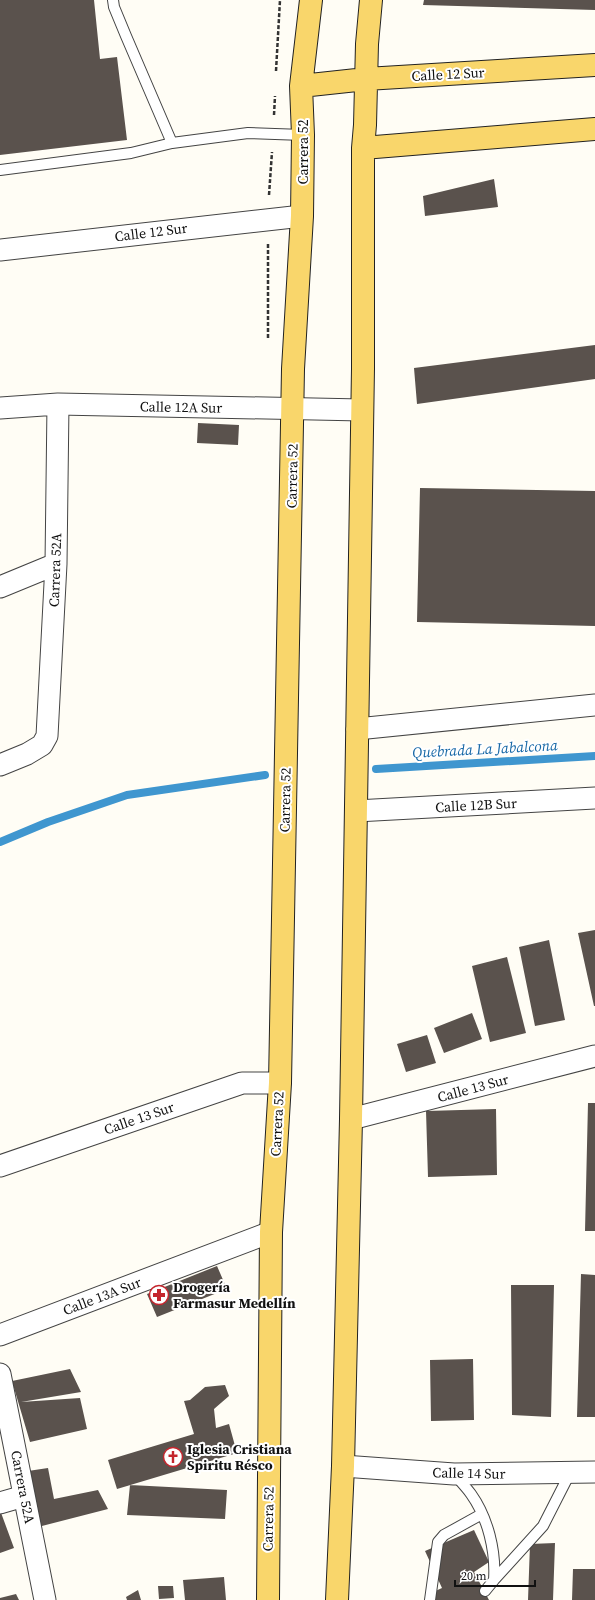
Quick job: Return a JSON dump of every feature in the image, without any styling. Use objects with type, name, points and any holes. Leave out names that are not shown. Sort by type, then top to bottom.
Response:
[{"type":"main road","name":"Carrera 52","points":[[268,1600],[271,1232],[280,1083],[293,369],[302,216],[302,86],[311,0]]},
{"type":"main road","points":[[337,1600],[343,1466],[351,1119],[362,410],[363,148],[367,44],[371,0]]},
{"type":"main road","name":"Calle 12 Sur","points":[[302,86],[366,79],[595,65]]},
{"type":"main road","points":[[363,148],[595,129]]},
{"type":"street","name":"Calle 12 Sur","points":[[0,250],[302,216]]},
{"type":"street","name":"Calle 12A Sur","points":[[0,408],[58,404],[362,410]]},
{"type":"street","name":"Carrera 52A","points":[[0,765],[27,754],[42,745],[47,736],[56,564],[58,404]]},
{"type":"street","points":[[0,587],[56,564]]},
{"type":"street","points":[[357,729],[595,705]]},
{"type":"street","name":"Calle 12B Sur","points":[[356,812],[595,798]]},
{"type":"street","name":"Calle 13 Sur","points":[[351,1119],[595,1056]]},
{"type":"street","name":"Calle 13 Sur","points":[[0,1166],[242,1083],[280,1083]]},
{"type":"street","name":"Calle 13A Sur","points":[[0,1335],[271,1232]]},
{"type":"street","name":"Carrera 52A","points":[[0,1374],[45,1600]]},
{"type":"street","name":"Calle 14 Sur","points":[[343,1466],[454,1474],[595,1472]]},
{"type":"street","points":[[0,1503],[24,1496]]},
{"type":"lane","points":[[113,0],[114,7],[172,143]]},
{"type":"lane","points":[[0,170],[130,153],[172,143],[248,133],[303,134]]},
{"type":"lane","points":[[485,1591],[543,1526],[570,1473]]},
{"type":"lane","points":[[454,1474],[471,1494],[482,1514],[494,1554],[494,1580]]},
{"type":"lane","points":[[430,1600],[438,1542],[444,1535],[482,1514]]},
{"type":"building","points":[[0,0],[94,0],[100,59],[117,57],[127,140],[0,155]]},
{"type":"building","points":[[424,0],[595,0],[595,10],[423,5]]},
{"type":"building","points":[[494,179],[498,207],[425,216],[423,196]]},
{"type":"building","points":[[595,345],[595,379],[417,404],[414,368]]},
{"type":"building","points":[[198,423],[239,425],[238,445],[197,443]]},
{"type":"building","points":[[420,488],[595,491],[595,626],[417,622]]},
{"type":"building","points":[[595,930],[595,1006],[594,1006],[578,933]]},
{"type":"building","points":[[549,940],[565,1020],[535,1026],[519,947]]},
{"type":"building","points":[[507,957],[526,1033],[490,1042],[472,966]]},
{"type":"building","points":[[472,1013],[482,1039],[444,1053],[434,1028]]},
{"type":"building","points":[[427,1035],[436,1063],[406,1072],[397,1044]]},
{"type":"building","points":[[588,1103],[595,1103],[595,1231],[585,1231]]},
{"type":"building","points":[[496,1109],[497,1175],[428,1177],[426,1111]]},
{"type":"building","points":[[217,1266],[227,1289],[157,1317],[147,1294]]},
{"type":"building","points":[[581,1274],[595,1275],[595,1417],[577,1417]]},
{"type":"building","points":[[511,1285],[554,1285],[551,1417],[512,1415]]},
{"type":"building","points":[[473,1359],[474,1420],[431,1421],[430,1360]]},
{"type":"building","points":[[70,1369],[81,1392],[21,1402],[80,1398],[87,1429],[30,1442],[12,1381]]},
{"type":"building","name":"Iglesia Cristiana Spiritu Résco","points":[[225,1385],[229,1396],[214,1409],[216,1428],[229,1424],[237,1453],[117,1489],[108,1460],[194,1434],[184,1401],[190,1400],[205,1387]]},
{"type":"building","points":[[48,1468],[54,1499],[98,1490],[108,1509],[38,1527],[28,1471]]},
{"type":"building","points":[[130,1485],[227,1490],[225,1519],[127,1515]]},
{"type":"building","points":[[0,1510],[14,1548],[0,1553]]},
{"type":"building","points":[[474,1530],[489,1562],[474,1572],[489,1600],[435,1600],[431,1593],[442,1588],[425,1551]]},
{"type":"building","points":[[555,1543],[553,1600],[528,1600],[530,1544]]},
{"type":"building","points":[[573,1569],[595,1569],[595,1600],[572,1600]]},
{"type":"building","points":[[224,1577],[226,1600],[185,1600],[183,1580]]},
{"type":"building","points":[[158,1586],[173,1586],[174,1598],[159,1599]]},
{"type":"building","points":[[138,1590],[141,1600],[127,1600],[126,1597]]},
{"type":"building","points":[[16,1594],[19,1600],[0,1600],[0,1598]]},
{"type":"waterway","name":"Quebrada La Jabalcona","points":[[376,769],[595,756]]},
{"type":"waterway","name":"Quebrada La Jabalcona","points":[[0,842],[48,822],[127,795],[265,775]]},
{"type":"place","name":"Drogería Farmasur Medellín","points":[[159,1295]]},
{"type":"place","name":"Iglesia Cristiana Spiritu Résco","points":[[173,1457]]}]
